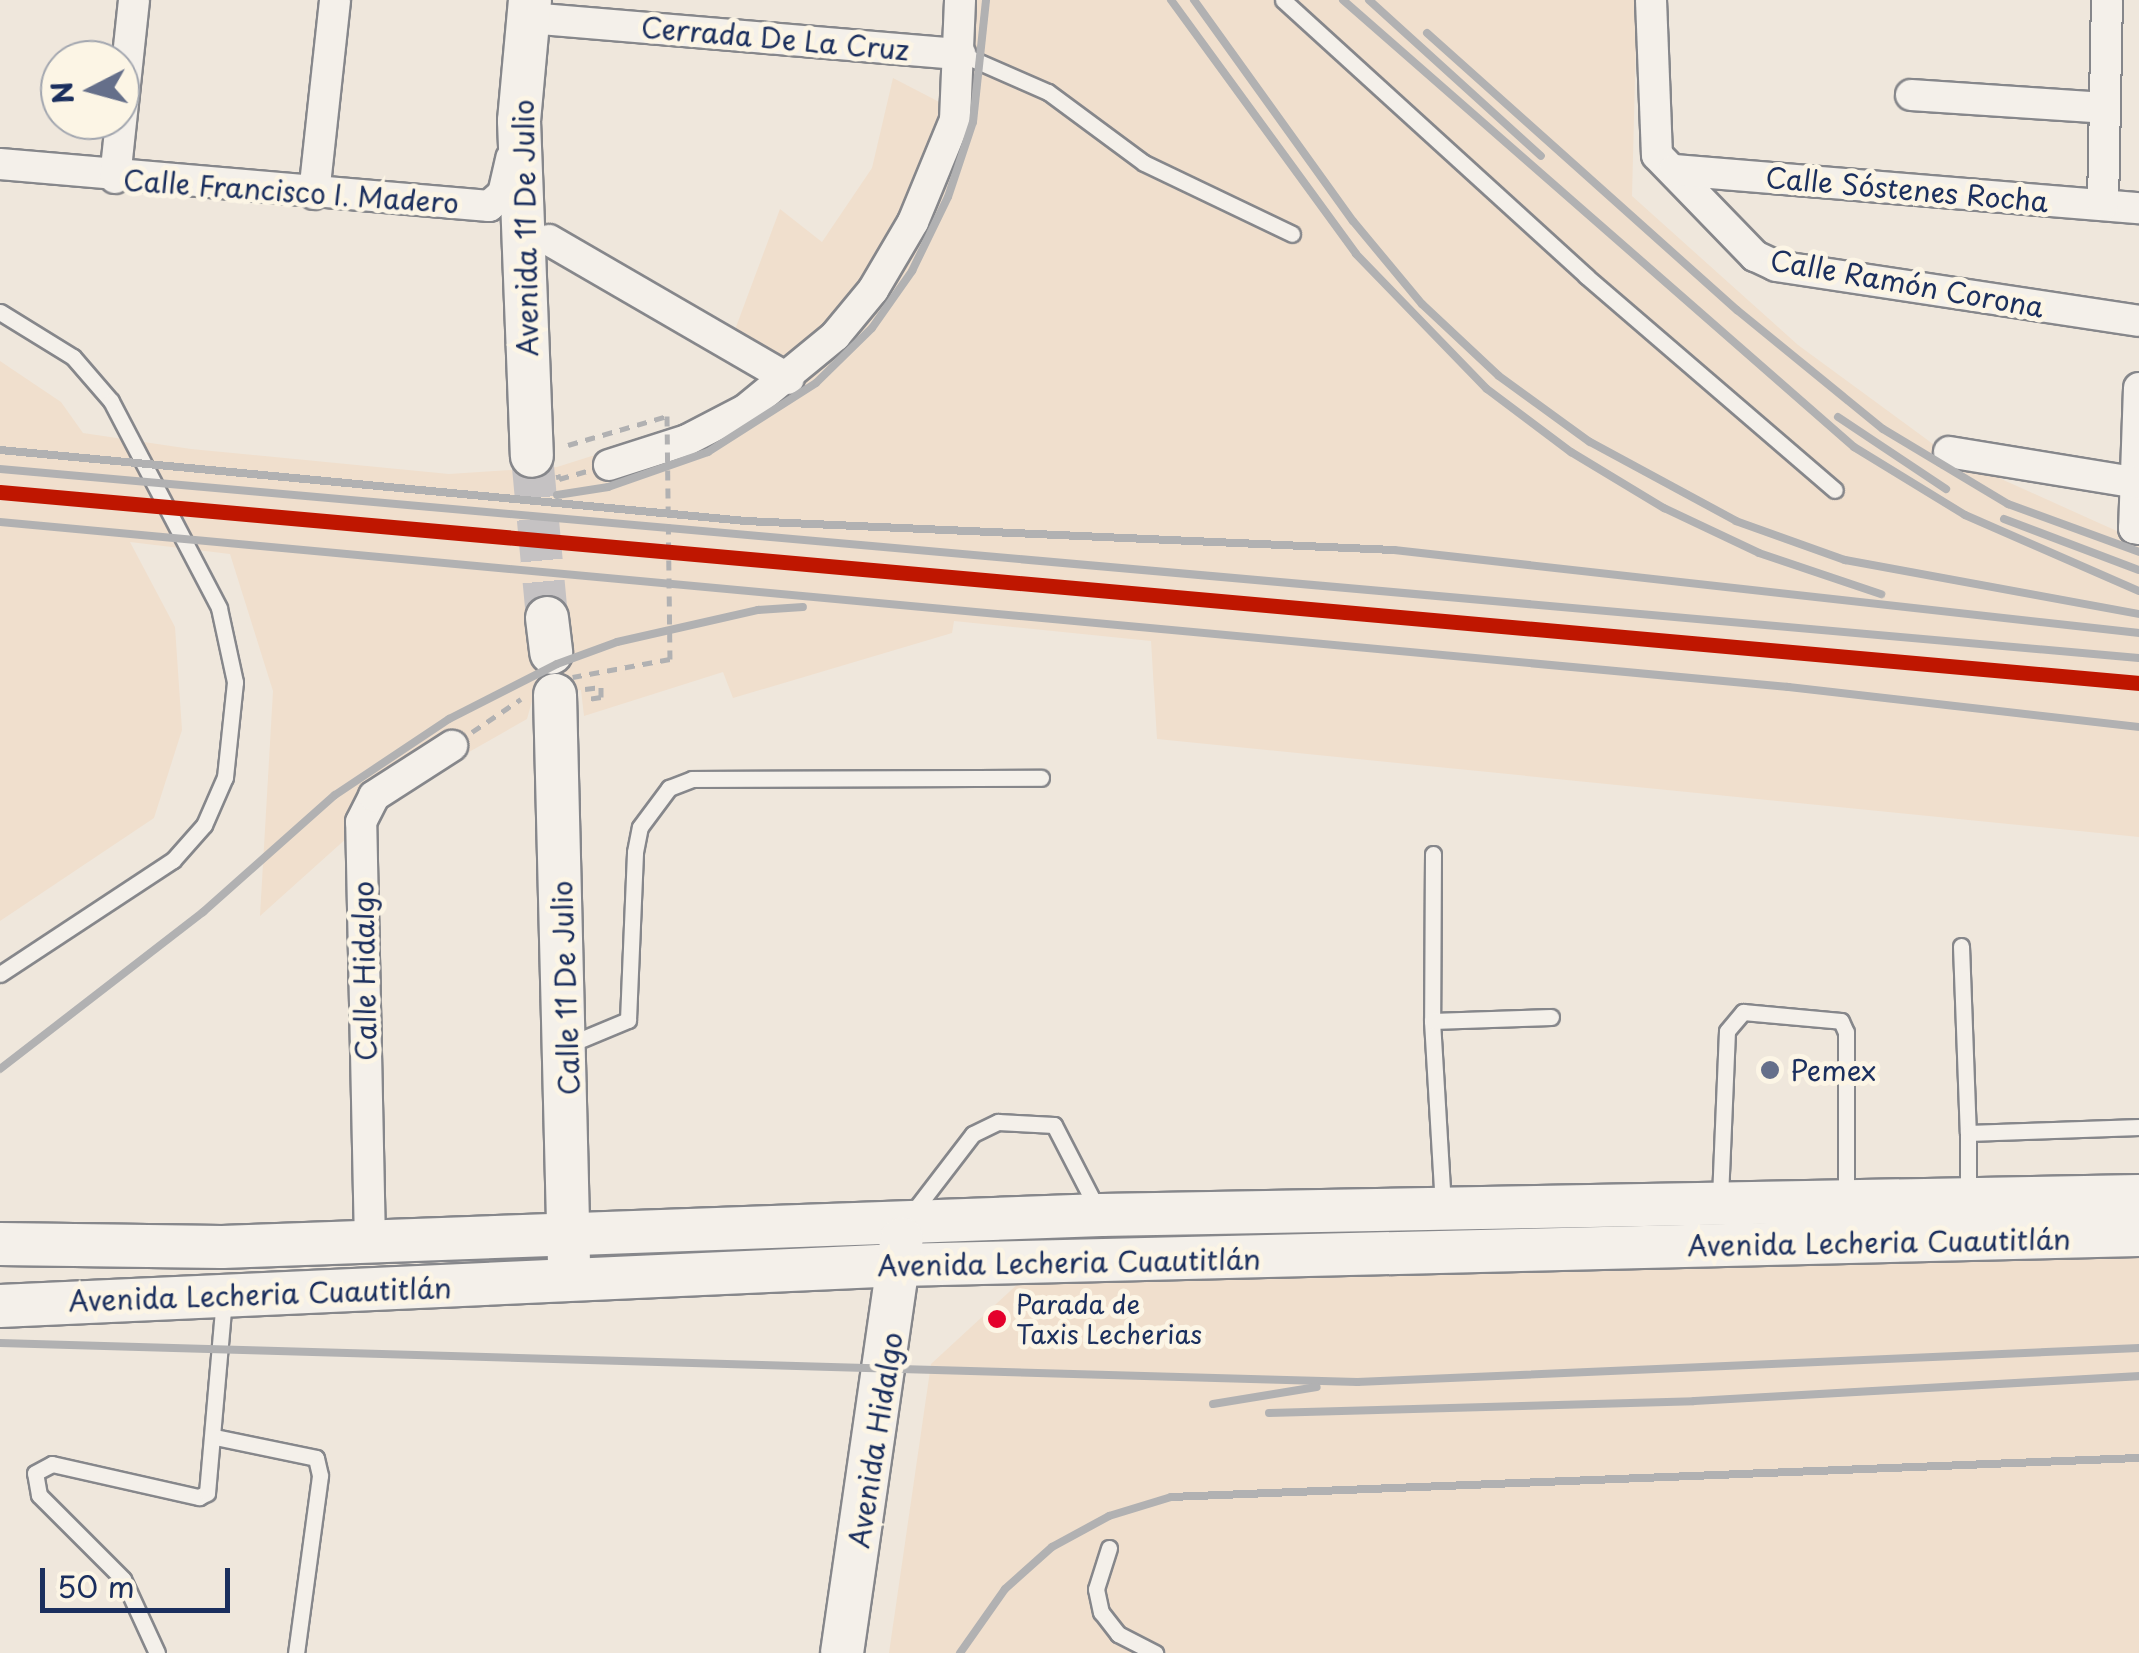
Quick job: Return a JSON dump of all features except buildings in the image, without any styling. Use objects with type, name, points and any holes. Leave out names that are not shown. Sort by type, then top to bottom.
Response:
[{"type":"main road","name":"Avenida 11 De Julio","points":[[530,9],[520,120],[550,450]]},
{"type":"main road","name":"Calle 11 De Julio","points":[[557,661],[570,1281]]},
{"type":"main road","name":"Avenida Lecheria Cuautitlán","points":[[0,1306],[570,1281],[901,1246],[1101,1215],[1968,1200],[2133,1216]]},
{"type":"main road","name":"Avenida Lecheria Cuautitlán","points":[[0,1244],[222,1247],[569,1238],[901,1246],[2133,1216]]},
{"type":"main road","name":"Avenida Hidalgo","points":[[842,1653],[901,1246]]},
{"type":"main road","points":[[222,1247],[224,1295]]},
{"type":"street","points":[[115,178],[134,0]]},
{"type":"street","points":[[314,194],[335,0]]},
{"type":"street","points":[[609,465],[687,440],[789,378],[873,290],[913,222],[955,120],[961,54],[960,0]]},
{"type":"street","points":[[1651,0],[1666,162]]},
{"type":"street","points":[[2103,206],[2107,0]]},
{"type":"street","name":"Cerrada De La Cruz","points":[[530,9],[961,54]]},
{"type":"street","points":[[1911,95],[2104,108]]},
{"type":"street","name":"Calle Francisco I. Madero","points":[[0,164],[115,178],[489,206],[503,194],[520,120]]},
{"type":"street","name":"Calle Sóstenes Rocha","points":[[1666,162],[2139,208]]},
{"type":"street","name":"Calle Ramón Corona","points":[[1666,162],[1755,256],[1776,266],[2139,322]]},
{"type":"street","points":[[549,240],[789,378]]},
{"type":"street","points":[[2136,528],[2139,388]]},
{"type":"street","points":[[1948,452],[2137,483]]},
{"type":"street","name":"Calle Hidalgo","points":[[370,1243],[360,822],[374,796],[452,746]]},
{"type":"lane","points":[[1283,0],[1586,276],[1835,490]]},
{"type":"lane","points":[[961,54],[1048,92],[1144,163],[1292,234]]},
{"type":"lane","points":[[0,312],[73,357],[112,401],[220,608],[235,682],[225,777],[204,825],[173,860],[0,974]]},
{"type":"lane","points":[[568,1045],[628,1020],[635,852],[640,826],[669,788],[692,779],[1041,778]]},
{"type":"lane","points":[[1434,854],[1432,1021],[1443,1210]]},
{"type":"lane","points":[[1961,946],[1968,1200]]},
{"type":"lane","points":[[1720,1206],[1727,1030],[1742,1012],[1841,1021],[1846,1032],[1846,1202]]},
{"type":"lane","points":[[1432,1021],[1551,1017]]},
{"type":"lane","points":[[901,1246],[973,1134],[998,1122],[1054,1125],[1101,1215]]},
{"type":"lane","points":[[1968,1132],[2139,1127]]},
{"type":"lane","points":[[157,1653],[122,1578],[38,1495],[35,1473],[52,1464],[198,1497],[212,1484],[224,1295]]},
{"type":"lane","points":[[215,1437],[316,1458],[320,1476],[296,1653]]},
{"type":"lane","points":[[1110,1548],[1096,1589],[1101,1612],[1118,1634],[1143,1652]]},
{"type":"path","points":[[550,450],[667,416],[670,659],[557,661]]},
{"type":"shaded area","points":[[945,0],[1637,0],[1632,196],[1798,345],[1948,455],[2139,541],[2139,837],[1157,739],[1151,641],[954,621],[952,633],[733,698],[723,672],[584,716],[581,690],[534,694],[527,719],[397,793],[260,916],[273,691],[230,554],[130,542],[175,627],[182,730],[154,818],[0,921],[0,361],[61,402],[83,433],[191,449],[449,474],[557,467],[652,437],[757,394],[783,365],[733,335],[780,209],[822,242],[872,168],[893,78],[947,106]]},
{"type":"shaded area","points":[[2139,1249],[2139,1653],[889,1653],[931,1364],[1021,1281]]},
{"type":"tunnel","points":[[532,456],[547,618]]},
{"type":"railway","points":[[557,495],[608,487],[708,452],[816,383],[872,328],[912,271],[948,197],[973,122],[986,0]]},
{"type":"railway","points":[[1171,0],[1356,254],[1487,389],[1571,452],[1664,508],[1759,553],[1881,594]]},
{"type":"railway","points":[[1194,0],[1353,221],[1422,304],[1499,376],[1590,442],[1736,521],[1845,560],[2139,614]]},
{"type":"railway","points":[[1343,0],[1854,447],[1965,515],[2139,591]]},
{"type":"railway","points":[[1369,0],[1541,156]]},
{"type":"railway","points":[[1427,33],[1737,310],[1883,429],[2008,504],[2139,552]]},
{"type":"railway","points":[[1838,417],[1946,489]]},
{"type":"railway","points":[[0,450],[745,521],[1394,550],[2139,633]]},
{"type":"railway","points":[[0,469],[2139,658]]},
{"type":"railway","points":[[2004,519],[2139,570]]},
{"type":"railway","points":[[0,522],[1788,687],[2139,727]]},
{"type":"railway","points":[[0,1069],[203,912],[335,795],[449,719],[557,664],[617,642],[758,610],[803,607]]},
{"type":"railway","points":[[0,1343],[1357,1382],[2139,1348]]},
{"type":"railway","points":[[1269,1413],[1694,1401],[2139,1376]]},
{"type":"railway","points":[[1213,1404],[1317,1387]]},
{"type":"railway","points":[[960,1653],[1005,1589],[1052,1547],[1109,1516],[1171,1497],[2139,1458]]},
{"type":"transit line","points":[[0,492],[2139,683]]},
{"type":"place","name":"Pemex","points":[[1770,1070]]},
{"type":"place","name":"Parada de Taxis Lecherias","points":[[997,1319]]}]
